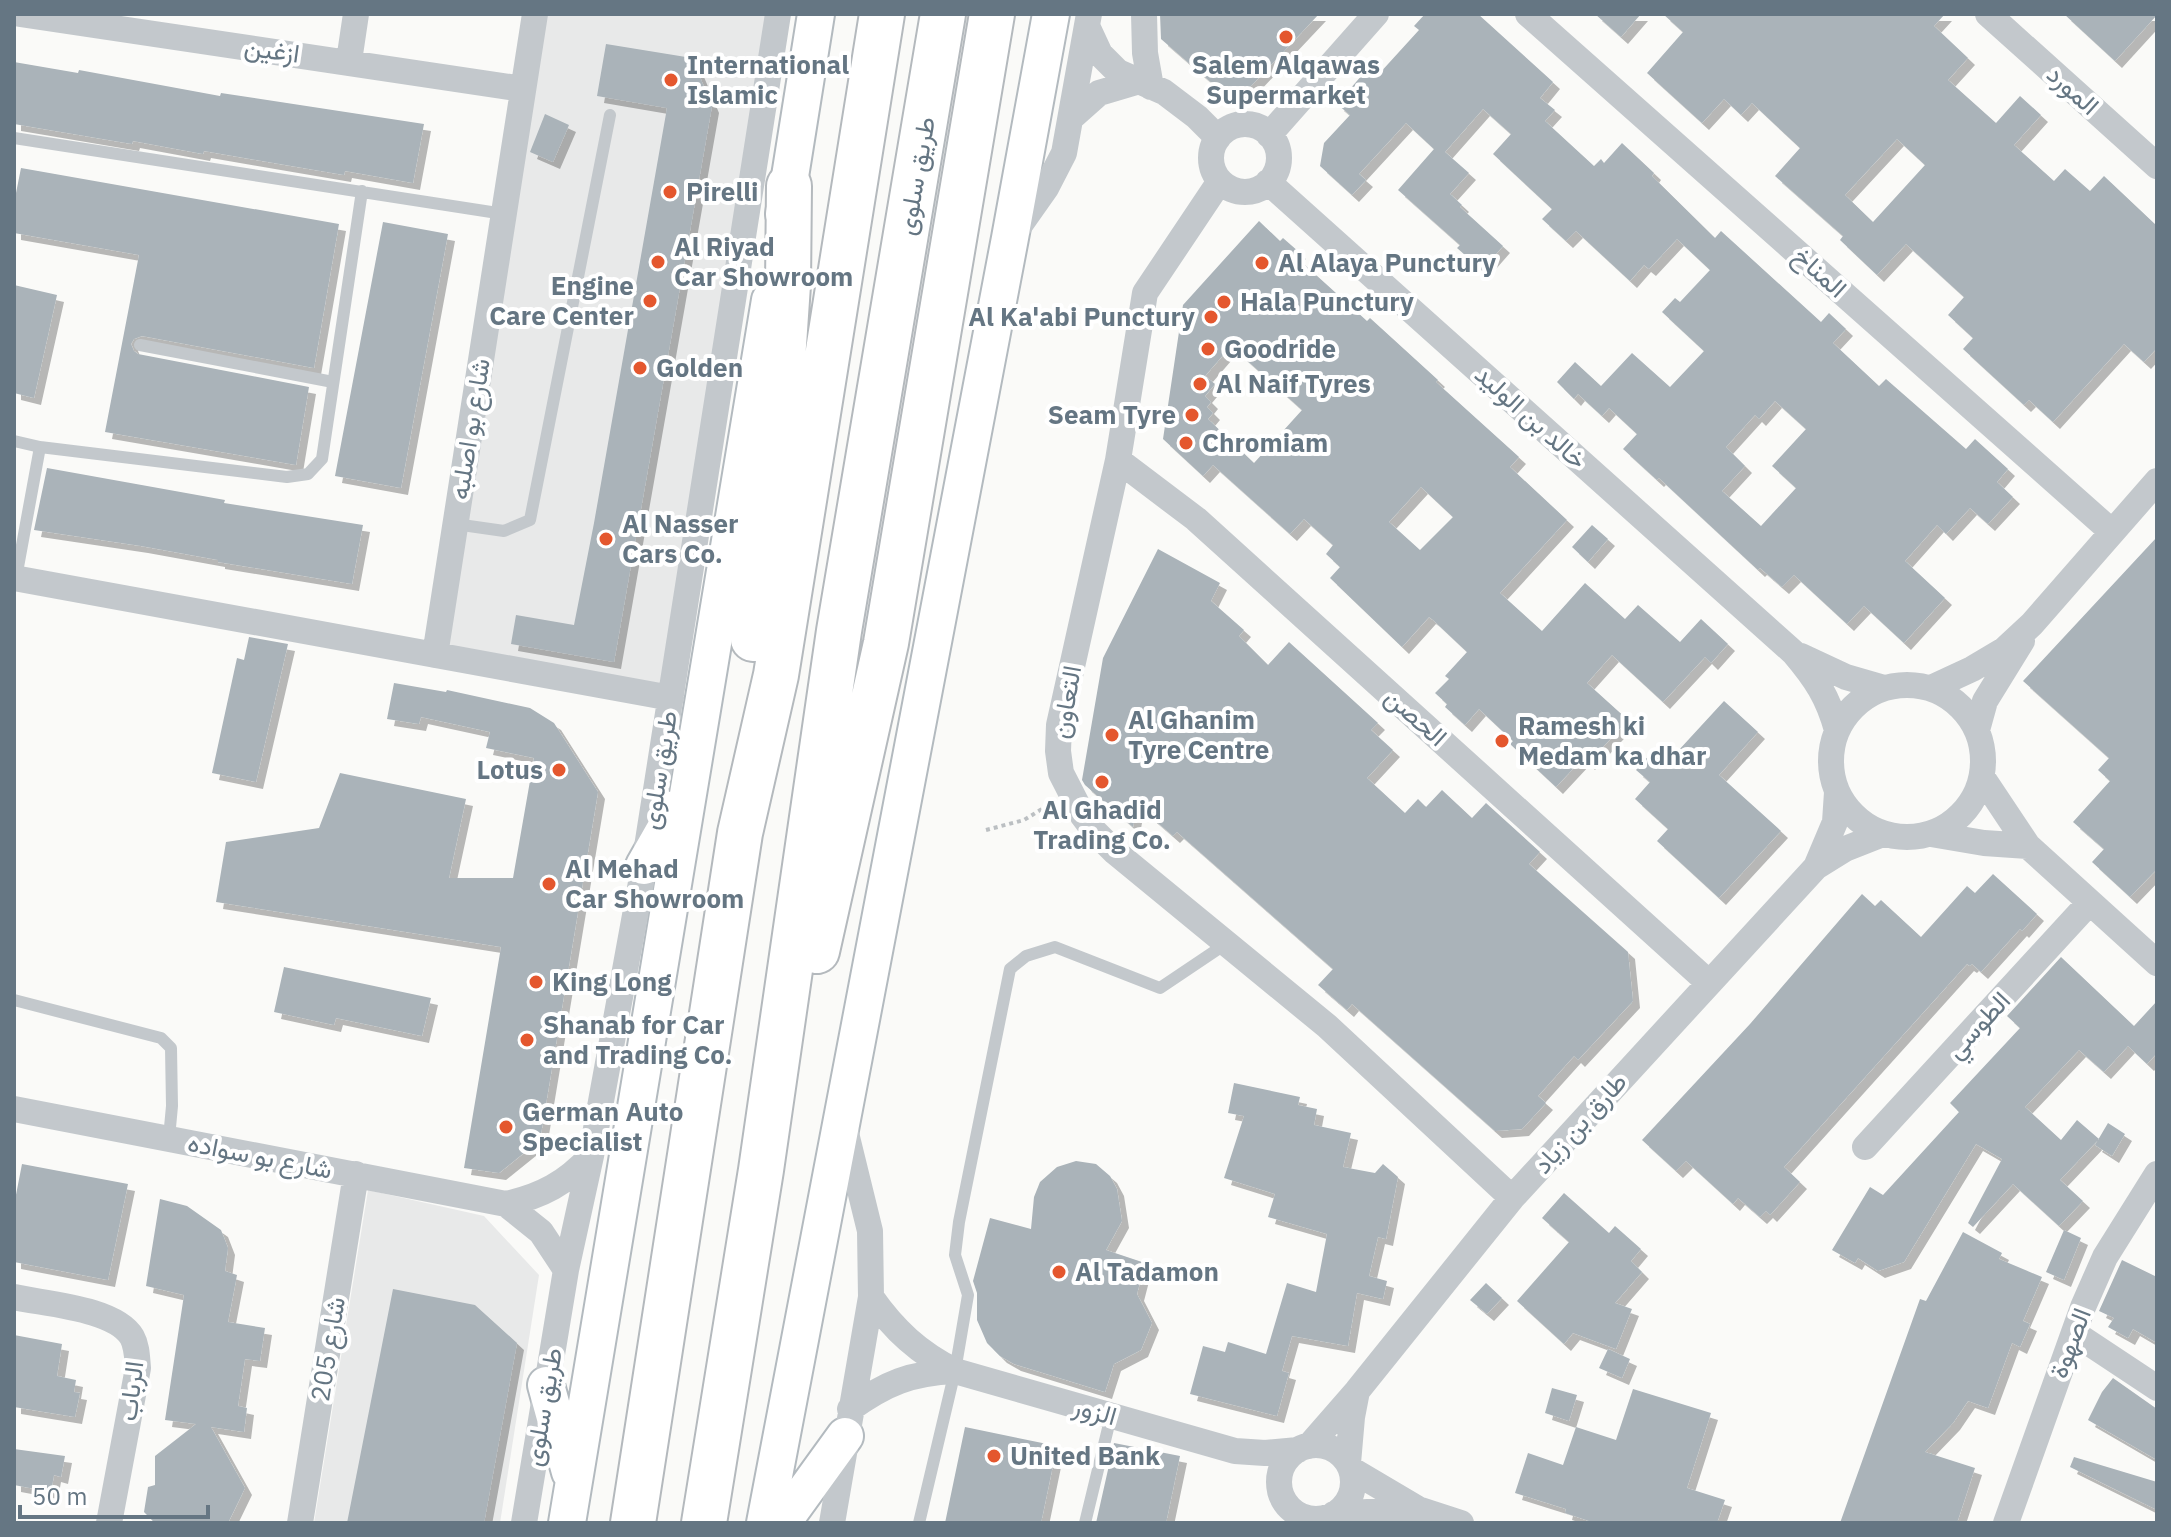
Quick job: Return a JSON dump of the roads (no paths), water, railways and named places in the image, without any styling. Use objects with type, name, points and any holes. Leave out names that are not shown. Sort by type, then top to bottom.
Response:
[{"type":"highway","points":[[633,1523],[740,833],[776,675],[882,14]]},
{"type":"highway","name":"طريق سلوى","points":[[704,1523],[761,1170],[839,631],[943,14]]},
{"type":"highway","points":[[761,1170],[832,891],[886,643],[992,14]]},
{"type":"highway","points":[[740,833],[750,670],[782,375],[788,285],[789,186]]},
{"type":"main road","name":"طريق سلوى","points":[[567,1523],[816,14]]},
{"type":"main road","points":[[765,1523],[1051,14]]},
{"type":"main road","points":[[644,866],[688,790]]},
{"type":"main road","points":[[546,1385],[573,1485]]},
{"type":"main road","points":[[782,1523],[847,1422]]},
{"type":"street","name":"ازغين","points":[[20,14],[523,89]]},
{"type":"street","points":[[349,61],[356,14]]},
{"type":"street","name":"شارع بو اصلبه","points":[[435,655],[535,14]]},
{"type":"street","name":"طريق سلوى","points":[[524,1523],[566,1270],[591,1156],[644,866],[778,14]]},
{"type":"street","points":[[1144,14],[1144,84]]},
{"type":"street","points":[[1269,135],[1376,14]]},
{"type":"street","name":"المناخ","points":[[1528,14],[2111,531]]},
{"type":"street","name":"المورد","points":[[1988,14],[2157,166]]},
{"type":"street","points":[[1010,238],[1057,170],[1064,153],[1088,20]]},
{"type":"street","points":[[1088,20],[1100,54],[1118,72],[1179,103],[1218,138]]},
{"type":"street","points":[[1072,117],[1099,93],[1144,84]]},
{"type":"street","points":[[1254,125],[1269,135],[1277,149],[1278,161],[1268,182],[1243,192],[1232,190],[1220,181],[1211,157],[1218,138],[1226,130],[1254,125]]},
{"type":"street","name":"التعاون","points":[[1220,181],[1145,293],[1118,460],[1059,725],[1061,773],[1083,816],[1115,852],[1327,1026],[1512,1198]]},
{"type":"street","name":"خالد بن الوليد","points":[[1268,182],[1794,653],[1817,679],[1831,707],[1837,730]]},
{"type":"street","name":"الحصن","points":[[1118,460],[1196,519],[1708,982]]},
{"type":"street","points":[[1931,688],[2004,650],[2032,624],[2157,481]]},
{"type":"street","points":[[15,578],[671,698]]},
{"type":"street","points":[[1977,730],[1985,701],[2032,624]]},
{"type":"street","name":"خالد بن الوليد","points":[[1794,653],[1846,677],[1884,688]]},
{"type":"street","points":[[1931,834],[1954,821],[1972,802],[1982,777],[1983,753],[1977,730],[1954,700],[1931,688],[1915,685],[1884,688],[1861,700],[1843,719],[1833,742],[1831,767],[1837,792],[1851,814],[1883,834],[1907,838],[1931,834],[1984,843],[2028,846]]},
{"type":"street","points":[[1982,777],[2028,846],[2155,956]]},
{"type":"street","name":"طارق بن زياد","points":[[1816,867],[1835,822],[1837,792]]},
{"type":"street","name":"طارق بن زياد","points":[[1304,1448],[1357,1391],[1512,1198],[1816,867],[1845,849],[1883,834]]},
{"type":"street","name":"الطوسي","points":[[1865,1147],[2090,902]]},
{"type":"street","name":"شارع بو سواده","points":[[14,1109],[506,1204],[554,1189],[591,1156]]},
{"type":"street","points":[[832,1523],[871,1297],[870,1231],[842,1114]]},
{"type":"street","name":"شارع 205","points":[[300,1523],[356,1174]]},
{"type":"street","name":"الصهوة","points":[[2006,1523],[2074,1333],[2105,1257],[2157,1174]]},
{"type":"street","name":"شارع بو سواده","points":[[506,1204],[541,1232],[566,1270]]},
{"type":"street","name":"الرباب","points":[[14,1297],[102,1315],[131,1335],[138,1368],[109,1523]]},
{"type":"street","name":"الزور","points":[[871,1297],[907,1341],[955,1371],[1235,1451],[1265,1453],[1304,1448]]},
{"type":"street","points":[[2074,1333],[2157,1388]]},
{"type":"street","name":"الزور","points":[[847,1422],[873,1392],[899,1379],[927,1372],[955,1371]]},
{"type":"street","name":"طارق بن زياد","points":[[1350,1467],[1352,1417],[1357,1391]]},
{"type":"street","points":[[1278,1523],[1283,1467],[1304,1448],[1328,1447],[1340,1453],[1350,1467],[1418,1509],[1461,1523]]},
{"type":"street","name":"الزور","points":[[1235,1451],[1256,1466],[1282,1493]]},
{"type":"street","points":[[1325,1518],[1344,1506],[1351,1495],[1353,1482],[1350,1467]]},
{"type":"street","points":[[1282,1493],[1296,1512],[1308,1517],[1418,1509]]},
{"type":"lane","points":[[455,524],[504,531],[530,520],[610,115]]},
{"type":"lane","points":[[14,138],[504,214]]},
{"type":"lane","points":[[14,441],[40,447],[287,477],[308,474],[322,459],[362,191]]},
{"type":"lane","points":[[140,345],[333,382]]},
{"type":"lane","points":[[15,578],[40,447]]},
{"type":"lane","points":[[919,1523],[955,1371],[968,1295],[955,1255],[959,1222],[1010,969],[1026,956],[1055,947],[1160,988],[1227,943]]},
{"type":"lane","points":[[14,1000],[161,1038],[171,1048],[169,1138]]},
{"type":"lane","points":[[1085,1523],[1111,1416]]},
{"type":"place","name":"Salem Alqawas Supermarket","points":[[1286,37]]},
{"type":"place","name":"International Islamic","points":[[671,80]]},
{"type":"place","name":"Pirelli","points":[[670,192]]},
{"type":"place","name":"Al Riyad Car Showroom","points":[[658,262]]},
{"type":"place","name":"Al Alaya Punctury","points":[[1262,263]]},
{"type":"place","name":"Engine Care Center","points":[[650,301]]},
{"type":"place","name":"Hala Punctury","points":[[1224,302]]},
{"type":"place","name":"Al Ka'abi Punctury","points":[[1211,317]]},
{"type":"place","name":"Goodride","points":[[1208,349]]},
{"type":"place","name":"Golden","points":[[640,368]]},
{"type":"place","name":"Al Naif Tyres","points":[[1200,384]]},
{"type":"place","name":"Seam Tyre","points":[[1192,415]]},
{"type":"place","name":"Chromiam","points":[[1186,443]]},
{"type":"place","name":"Al Nasser Cars Co.","points":[[606,539]]},
{"type":"place","name":"Al Ghanim Tyre Centre","points":[[1112,735]]},
{"type":"place","name":"Ramesh ki Medam ka dhar","points":[[1502,741]]},
{"type":"place","name":"Lotus","points":[[559,770]]},
{"type":"place","name":"Al Ghadid Trading Co.","points":[[1102,782]]},
{"type":"place","name":"Al Mehad Car Showroom","points":[[549,884]]},
{"type":"place","name":"King Long","points":[[536,982]]},
{"type":"place","name":"Shanab for Car and Trading Co.","points":[[527,1040]]},
{"type":"place","name":"German Auto Specialist","points":[[506,1127]]},
{"type":"place","name":"Al Tadamon","points":[[1059,1272]]},
{"type":"place","name":"United Bank","points":[[994,1456]]}]
